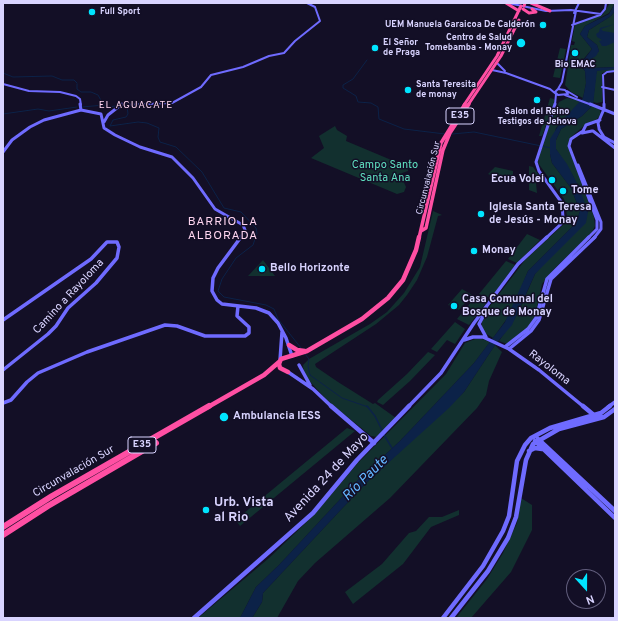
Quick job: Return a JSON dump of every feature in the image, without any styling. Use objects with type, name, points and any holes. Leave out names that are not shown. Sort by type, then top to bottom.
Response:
[{"type":"highway","points":[[508,3],[522,7],[529,13],[536,12],[532,9]]},
{"type":"highway","points":[[530,3],[550,11]]},
{"type":"highway","name":"Circunvalación Sur","points":[[292,356],[307,351],[362,319],[388,298],[399,286],[410,268],[423,230],[446,142],[453,128],[497,63],[509,42],[522,7]]},
{"type":"highway","name":"Circunvalación Sur","points":[[423,230],[439,151],[444,137],[497,56],[522,7]]},
{"type":"highway","points":[[289,345],[297,350],[307,351]]},
{"type":"highway","name":"E35","points":[[280,361],[286,356],[292,356]]},
{"type":"highway","points":[[280,361],[280,368],[288,372]]},
{"type":"highway","name":"Circunvalación Sur","points":[[3,527],[52,496],[264,375],[280,361]]},
{"type":"highway","name":"Circunvalación Sur","points":[[3,535],[48,506],[156,443]]},
{"type":"main road","points":[[104,122],[108,114],[120,105],[172,102],[180,100],[202,87],[212,75],[243,67],[269,56],[284,53],[295,41],[320,21],[315,7],[307,3]]},
{"type":"main road","points":[[508,3],[551,12],[575,11]]},
{"type":"main road","points":[[508,3],[550,11],[568,10],[601,14]]},
{"type":"main road","points":[[568,10],[579,3]]},
{"type":"main road","points":[[557,91],[561,83],[575,11],[579,3]]},
{"type":"main road","points":[[579,3],[577,10],[580,12]]},
{"type":"main road","points":[[572,25],[601,14],[607,4]]},
{"type":"main road","points":[[497,63],[500,68],[507,72],[550,89],[567,91]]},
{"type":"main road","points":[[492,70],[507,72]]},
{"type":"main road","points":[[599,128],[604,106],[602,88],[604,74],[615,71]]},
{"type":"main road","points":[[525,79],[548,86],[564,96],[604,106],[615,113]]},
{"type":"main road","points":[[548,86],[561,83]]},
{"type":"main road","points":[[561,83],[567,91],[576,98]]},
{"type":"main road","points":[[3,84],[29,90],[60,92],[76,96],[80,99],[81,110]]},
{"type":"main road","points":[[602,88],[615,90]]},
{"type":"main road","name":"Avenida 24 de Mayo","points":[[194,618],[313,513],[357,460],[441,374],[474,323],[523,258],[557,228],[563,220],[564,208],[561,201],[536,165],[536,159],[540,146],[556,102],[557,91]]},
{"type":"main road","points":[[564,96],[568,94],[567,91]]},
{"type":"main road","name":"Avenida 24 de Mayo","points":[[556,102],[564,96]]},
{"type":"main road","points":[[560,98],[576,98]]},
{"type":"main road","points":[[597,105],[603,112]]},
{"type":"main road","points":[[3,152],[12,140],[30,127],[44,120],[81,110],[100,114],[106,129],[125,140],[142,148],[172,157],[193,178],[215,209],[244,225],[245,230],[243,234],[218,268],[212,291],[217,300],[226,305],[266,311],[278,323],[289,345],[292,356]]},
{"type":"main road","points":[[506,348],[528,329],[536,318],[547,279],[597,228],[597,220],[569,146],[571,139],[587,126],[600,120]]},
{"type":"main road","points":[[587,126],[594,125],[599,128],[604,137],[615,143]]},
{"type":"main road","points":[[587,126],[615,148]]},
{"type":"main road","points":[[506,348],[531,331],[539,320],[547,290],[552,279],[596,236],[601,228],[600,220],[571,144],[573,140],[582,133],[599,128]]},
{"type":"main road","name":"Camino a Rayoloma","points":[[3,320],[91,259],[107,242],[117,242],[119,247],[117,258],[96,284],[68,308],[52,330],[3,370]]},
{"type":"main road","name":"Avenida 24 de Mayo","points":[[480,330],[479,321],[491,301]]},
{"type":"main road","points":[[3,403],[11,400],[26,382],[38,373],[87,352],[166,326],[177,326],[205,336],[245,336],[249,332],[249,327],[236,316],[238,306]]},
{"type":"main road","name":"Rayoloma","points":[[480,330],[487,338]]},
{"type":"main road","points":[[280,361],[282,331]]},
{"type":"main road","name":"Rayoloma","points":[[463,341],[478,336],[487,338],[506,348],[539,370],[595,417]]},
{"type":"main road","points":[[299,366],[303,375],[313,389]]},
{"type":"main road","points":[[288,372],[313,389],[339,414],[374,443]]},
{"type":"main road","points":[[451,618],[488,571],[508,538],[516,517],[521,480],[528,451],[537,440],[566,426],[595,417],[604,412],[615,402]]},
{"type":"main road","points":[[442,618],[483,566],[503,531],[509,516],[517,461],[522,448],[533,437],[557,424],[595,417],[604,417],[615,409]]},
{"type":"main road","points":[[552,432],[546,440],[547,449],[615,518]]},
{"type":"main road","points":[[533,437],[615,511]]},
{"type":"main road","points":[[528,451],[537,448],[547,449]]},
{"type":"green space","points":[[610,3],[615,3],[609,13],[585,26],[580,34],[592,49],[581,62],[581,67],[585,71],[586,83],[583,98],[571,92],[565,85],[570,54],[572,54],[572,51],[570,51],[571,45],[574,45],[575,42],[572,41],[575,24],[603,14]]},
{"type":"green space","points":[[615,11],[615,67],[592,68],[592,65],[585,63],[599,51],[597,45],[587,37],[589,30],[611,16]]},
{"type":"green space","points":[[560,48],[566,49],[560,78],[553,77]]},
{"type":"green space","points":[[602,69],[615,69],[615,71],[602,73],[602,102],[597,103],[593,102],[596,74],[597,71]]},
{"type":"green space","points":[[550,98],[554,99],[555,101],[542,136],[539,136]]},
{"type":"green space","points":[[567,98],[581,101],[556,128],[550,154],[552,163],[571,188],[580,211],[576,223],[528,271],[511,313],[493,338],[485,333],[482,327],[482,322],[487,310],[525,260],[564,224],[567,216],[564,199],[538,163],[542,143],[559,102]]},
{"type":"green space","points":[[593,105],[599,108],[601,114],[597,119],[585,125],[570,138],[568,146],[594,217],[595,226],[592,232],[554,269],[542,284],[535,316],[528,328],[507,344],[499,341],[517,315],[535,274],[588,212],[573,176],[556,149],[556,140],[561,129],[582,116]]},
{"type":"green space","name":"Campo Santo Santa Ana","points":[[335,126],[337,130],[347,136],[346,141],[408,167],[408,171],[402,173],[401,176],[406,187],[404,192],[397,194],[311,158],[324,148],[319,136]]},
{"type":"green space","points":[[529,166],[533,167],[544,182],[536,183],[537,193],[529,190]]},
{"type":"green space","points":[[495,167],[513,171],[513,184],[488,174]]},
{"type":"green space","points":[[433,211],[442,215],[438,216],[427,257],[417,280],[407,295],[399,305],[376,324],[315,364],[316,367],[338,382],[373,404],[375,403],[396,418],[377,437],[371,436],[328,401],[304,375],[303,365],[309,359],[370,324],[387,312],[404,293],[420,267]]},
{"type":"green space","points":[[527,234],[540,240],[517,263],[508,259]]},
{"type":"green space","points":[[263,260],[275,276],[248,276]]},
{"type":"green space","points":[[506,261],[515,265],[491,298],[479,294]]},
{"type":"green space","points":[[462,289],[472,295],[459,310],[448,305]]},
{"type":"green space","points":[[476,296],[487,302],[469,325],[457,319]]},
{"type":"green space","points":[[455,322],[465,329],[455,344],[447,340],[437,352],[431,349]]},
{"type":"green space","points":[[475,339],[482,339],[490,342],[474,363],[400,441],[359,479],[279,565],[256,587],[240,618],[198,618],[269,558],[314,515],[358,463],[446,374],[465,343]]},
{"type":"green space","points":[[495,345],[502,352],[489,381],[486,395],[477,408],[390,498],[315,563],[298,581],[277,618],[252,618],[262,602],[263,593],[365,484],[464,392]]},
{"type":"green space","points":[[428,352],[435,355],[410,381],[383,405],[377,402],[407,374]]},
{"type":"green space","points":[[347,428],[355,431],[240,526],[237,522],[238,518]]},
{"type":"green space","points":[[521,498],[532,505],[532,530],[511,572],[471,618],[456,618],[487,579],[503,553],[517,523]]},
{"type":"green space","points":[[459,510],[459,515],[431,527],[403,564],[353,604],[345,592],[382,564],[409,533],[416,531],[429,517],[442,517]]},
{"type":"water","name":"Río Paute","points":[[615,3],[615,11],[611,16],[589,30],[587,37],[597,45],[599,51],[596,56],[585,63],[592,65],[592,68],[615,67],[615,69],[597,71],[593,105],[582,116],[561,129],[556,140],[556,149],[567,164],[579,187],[588,212],[586,223],[535,274],[512,325],[495,345],[464,392],[449,408],[365,484],[263,593],[262,602],[252,618],[240,618],[256,587],[279,565],[359,479],[400,441],[474,363],[505,322],[528,271],[576,223],[580,211],[571,188],[552,163],[550,154],[550,139],[560,123],[583,98],[586,83],[585,71],[580,65],[592,49],[580,34],[585,26],[609,14]]},
{"type":"water","points":[[615,24],[601,29],[603,31],[615,33],[615,42],[602,46],[599,41],[602,40],[597,37],[596,34],[599,32],[600,28]]},
{"type":"waterway","points":[[367,60],[353,79],[343,85],[343,88],[356,96],[358,102],[371,103],[378,107],[379,119],[404,129],[445,134]]},
{"type":"waterway","points":[[3,73],[13,77],[52,76],[62,80],[74,80],[77,83]]},
{"type":"waterway","points":[[77,84],[77,89],[81,92],[91,92],[98,95],[103,104]]},
{"type":"waterway","points":[[82,107],[104,105],[110,107],[120,105]]},
{"type":"waterway","points":[[123,106],[127,106],[128,114],[126,117],[113,120],[110,126],[138,122],[147,123],[159,128],[158,137],[160,142],[176,147],[202,172],[224,208],[241,212],[256,228],[257,233],[253,245],[236,258],[222,279],[218,291],[224,297],[266,305],[274,309],[278,319],[301,348]]},
{"type":"waterway","points":[[3,114],[38,109],[49,111],[77,107]]},
{"type":"waterway","points":[[452,134],[474,132],[551,148]]},
{"type":"waterway","points":[[305,354],[309,359],[308,366],[310,375],[342,398],[368,407]]},
{"type":"waterway","points":[[368,407],[375,416],[382,430]]},
{"type":"waterway","points":[[384,435],[392,448]]},
{"type":"place","name":"Full Sport","points":[[92,12]]},
{"type":"place","name":"UEM Manuela Garaicoa De Calderón","points":[[543,25]]},
{"type":"place","name":"Centro de Salud Tomebamba - Monay","points":[[521,43]]},
{"type":"place","name":"El Señor de Praga","points":[[375,48]]},
{"type":"place","name":"Bio EMAC","points":[[575,53]]},
{"type":"place","name":"Santa Teresita de monay","points":[[408,90]]},
{"type":"place","name":"Salon del Reino Testigos de Jehova","points":[[537,100]]},
{"type":"place","name":"Ecua Volei","points":[[552,180]]},
{"type":"place","name":"Tome","points":[[563,191]]},
{"type":"place","name":"Iglesia Santa Teresa de Jesús - Monay","points":[[481,214]]},
{"type":"place","name":"Monay","points":[[474,251]]},
{"type":"place","name":"Bello Horizonte","points":[[262,269]]},
{"type":"place","name":"Casa Comunal del Bosque de Monay","points":[[454,306]]},
{"type":"place","name":"Ambulancia IESS","points":[[224,417]]},
{"type":"place","name":"Urb. Vista al Rio","points":[[206,510]]},
{"type":"district","name":"EL AGUACATE","points":[[136,106]]},
{"type":"district","name":"BARRIO LA ALBORADA","points":[[223,230]]}]
